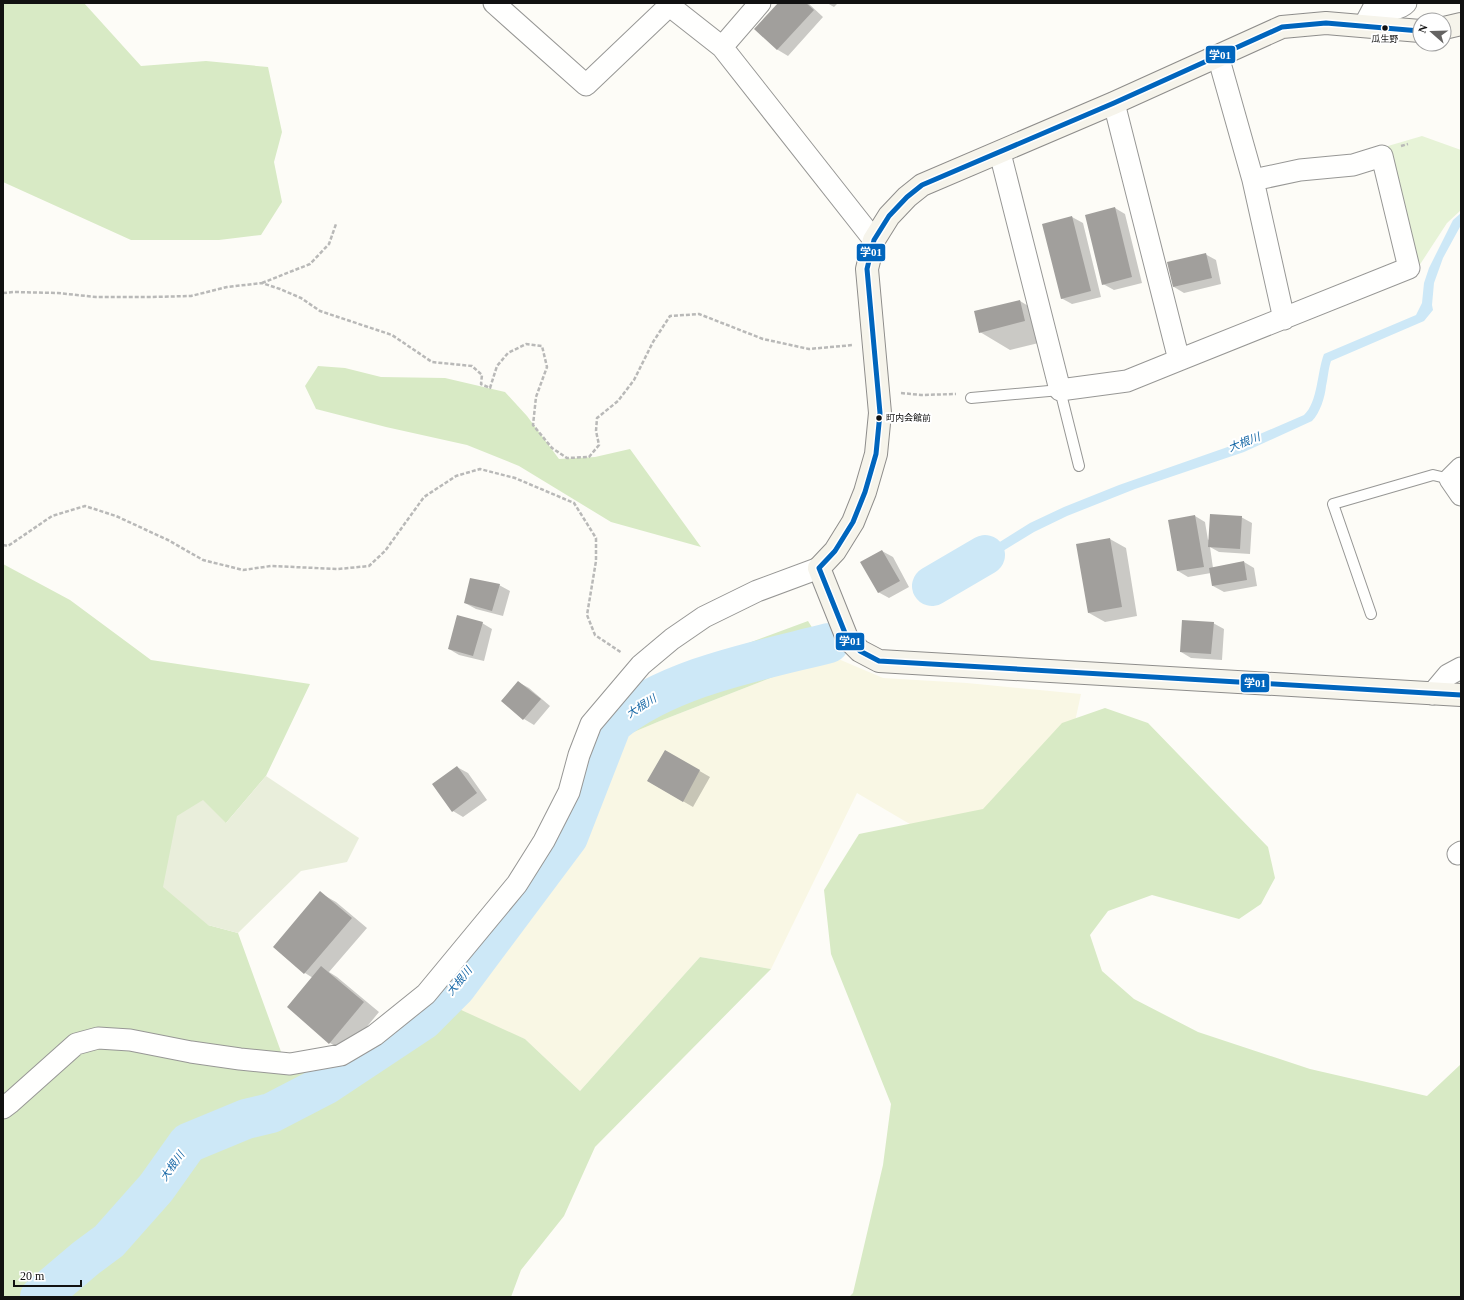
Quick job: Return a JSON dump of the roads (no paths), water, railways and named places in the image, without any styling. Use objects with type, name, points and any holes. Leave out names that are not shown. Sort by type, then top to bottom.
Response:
[{"type":"street","points":[[494,3],[586,85],[667,5],[722,47],[874,240]]},
{"type":"street","points":[[722,47],[760,3]]},
{"type":"street","points":[[1364,26],[1373,9],[1398,8],[1406,3]]},
{"type":"street","points":[[3,1108],[76,1044],[98,1038],[130,1040],[191,1052],[290,1064],[341,1055],[375,1035],[426,994],[516,884],[544,841],[569,792],[579,755],[591,724],[641,665],[672,639],[704,617],[757,591],[819,568],[835,551],[853,522],[865,492],[876,454],[880,413],[867,270],[874,240],[889,216],[907,197],[922,185],[1000,153],[1114,103],[1282,27],[1326,23],[1412,30]]},
{"type":"street","points":[[1218,56],[1253,180],[1284,319]]},
{"type":"street","points":[[1114,103],[1179,360]]},
{"type":"street","points":[[1000,153],[1060,390],[1127,382],[1409,268],[1382,156],[1353,165],[1300,170],[1253,180]]},
{"type":"street","points":[[819,568],[847,638],[860,651],[879,661],[1461,695]]},
{"type":"street","points":[[1432,694],[1448,675],[1461,668]]},
{"type":"lane","points":[[971,398],[1060,390],[1079,466]]},
{"type":"lane","points":[[1371,614],[1333,504],[1433,475],[1457,480]]},
{"type":"water","points":[[1461,213],[1461,225],[1443,258],[1434,283],[1433,310],[1424,321],[1331,361],[1323,400],[1320,409],[1312,421],[1244,452],[1135,489],[1067,516],[1034,532],[941,589],[936,582],[1030,523],[1064,507],[1119,485],[1239,443],[1304,415],[1309,409],[1315,395],[1324,354],[1416,315],[1422,303],[1424,283],[1429,268],[1453,220]]},
{"type":"waterway","name":"大根川","points":[[932,586],[985,555]]},
{"type":"waterway","name":"大根川","points":[[40,1297],[86,1258],[109,1241],[156,1188],[188,1143],[246,1119],[271,1113],[325,1085],[423,1020],[456,987],[568,837],[612,724],[635,708],[660,694],[687,682],[744,664],[829,643]]},
{"type":"place","name":"瓜生野","points":[[1385,28]]},
{"type":"place","name":"町内会館前","points":[[879,418]]}]
